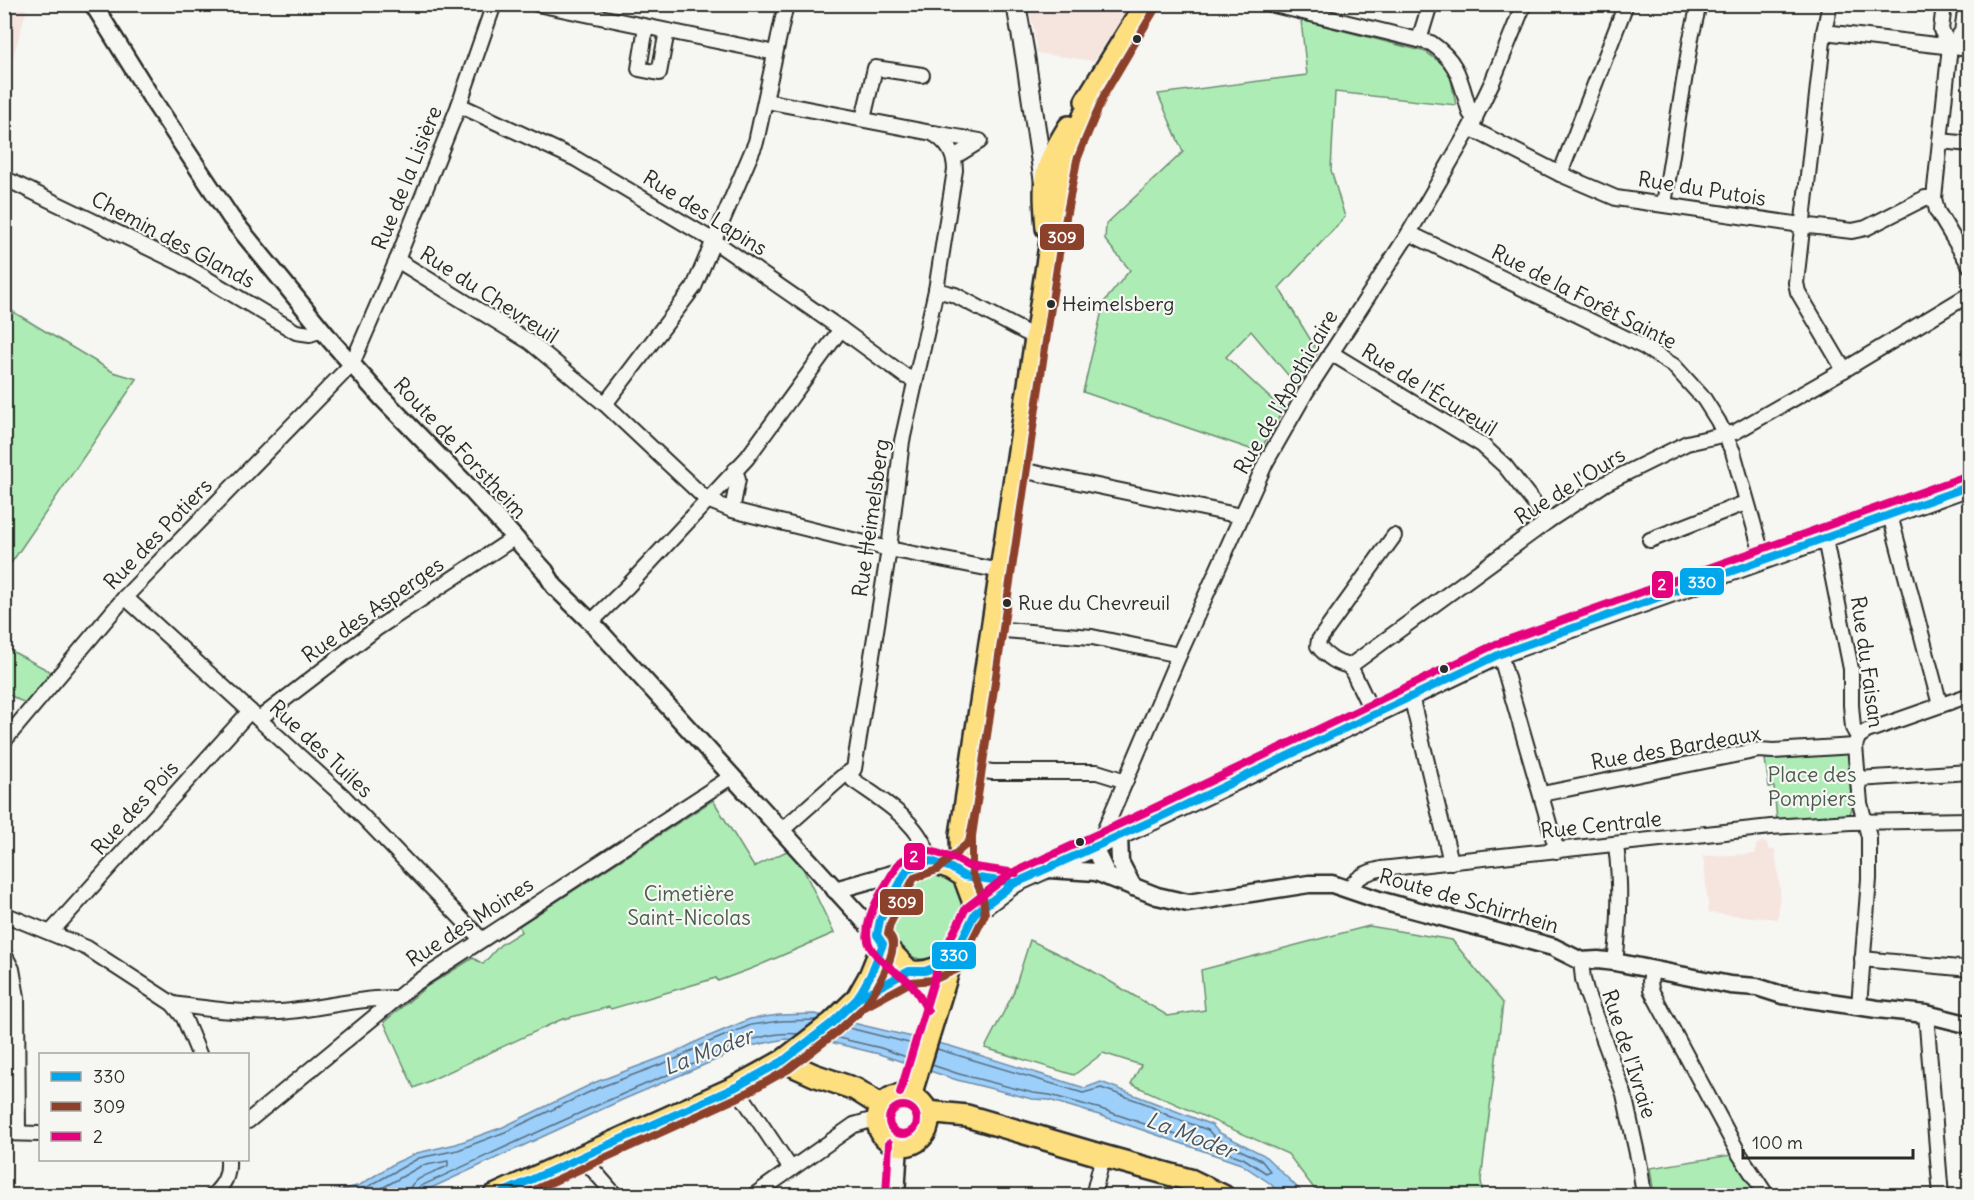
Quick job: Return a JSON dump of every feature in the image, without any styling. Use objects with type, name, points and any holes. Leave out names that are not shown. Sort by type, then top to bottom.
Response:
[{"type":"main road","points":[[1016,4],[1044,184],[1049,252]]},
{"type":"main road","points":[[1044,184],[1047,168],[1146,4]]},
{"type":"main road","points":[[1036,126],[1063,143]]},
{"type":"main road","points":[[975,913],[973,900],[963,875],[961,835],[1049,252],[1058,208],[1057,192],[1064,129],[1055,131],[1036,126]]},
{"type":"main road","points":[[910,1096],[951,961],[975,913],[1015,884],[1500,654],[1970,486]]},
{"type":"main road","points":[[855,1002],[870,976],[880,940],[880,920],[907,870],[931,861],[961,835]]},
{"type":"main road","points":[[931,861],[963,875],[1015,884]]},
{"type":"main road","points":[[880,940],[912,972],[935,1012]]},
{"type":"main road","points":[[494,1196],[736,1087],[791,1056],[855,1002],[912,972],[927,971],[951,961]]},
{"type":"main road","points":[[791,1056],[814,1076],[855,1089],[880,1114],[885,1137],[899,1144],[908,1144],[922,1136],[926,1129],[927,1112],[917,1100],[910,1096],[894,1096],[880,1114]]},
{"type":"main road","points":[[927,1112],[968,1116],[1190,1180],[1223,1196]]},
{"type":"street","name":"Route de Forstheim","points":[[93,4],[154,102],[231,218],[322,330],[383,399],[462,480],[545,571],[554,586],[591,622],[880,940]]},
{"type":"street","name":"Rue de la Lisière","points":[[351,364],[397,260],[459,105],[494,4]]},
{"type":"street","points":[[537,4],[775,53]]},
{"type":"street","points":[[605,404],[694,287],[756,142],[786,4]]},
{"type":"street","points":[[1270,4],[1431,43],[1446,53],[1455,67],[1472,124]]},
{"type":"street","points":[[1419,40],[1430,4]]},
{"type":"street","name":"Rue de l'Apothicaire","points":[[1106,842],[1103,834],[1179,655],[1266,462],[1331,353],[1408,233],[1472,124],[1494,80],[1524,4]]},
{"type":"street","points":[[1560,174],[1626,4]]},
{"type":"street","points":[[1664,204],[1690,38],[1699,4]]},
{"type":"street","points":[[1830,4],[1824,32],[1796,272],[1798,292],[1844,370]]},
{"type":"street","points":[[1944,4],[1941,30],[1950,46],[1934,198],[1937,211],[1970,266]]},
{"type":"street","points":[[1950,46],[1962,33],[1966,4]]},
{"type":"street","points":[[646,27],[639,69],[659,73],[667,31]]},
{"type":"street","points":[[1824,32],[1970,49]]},
{"type":"street","points":[[863,119],[875,68],[922,75]]},
{"type":"street","points":[[766,100],[980,141],[954,157],[948,146],[932,133]]},
{"type":"street","name":"Rue des Lapins","points":[[459,105],[576,159],[714,241],[905,376],[915,380]]},
{"type":"street","name":"Rue du Putois","points":[[1472,124],[1560,174],[1616,198],[1852,231],[1866,228],[1925,198],[1934,198]]},
{"type":"street","points":[[1940,141],[1970,144]]},
{"type":"street","name":"Rue Heimelsberg","points":[[850,772],[856,761],[889,549],[902,441],[936,290],[955,170],[954,157]]},
{"type":"street","name":"Chemin des Glands","points":[[4,177],[182,264],[296,332],[310,334],[322,330]]},
{"type":"street","name":"Rue de la Forêt Sainte","points":[[1408,233],[1644,347],[1674,366],[1704,399],[1733,452],[1764,561]]},
{"type":"street","name":"Rue du Chevreuil","points":[[397,260],[530,342],[605,404],[707,500],[732,510],[889,549],[1001,571]]},
{"type":"street","points":[[936,290],[955,295],[1036,338]]},
{"type":"street","name":"Rue de l'Ours","points":[[1350,666],[1548,521],[1616,478],[1687,443],[1725,435],[1844,370],[1970,294]]},
{"type":"street","points":[[591,622],[627,587],[747,458],[841,329]]},
{"type":"street","name":"Rue de l'Écureuil","points":[[1331,353],[1482,445],[1505,465],[1548,521]]},
{"type":"street","name":"Rue des Potiers","points":[[4,741],[125,597],[351,364]]},
{"type":"street","points":[[732,510],[738,479],[735,470]]},
{"type":"street","points":[[1016,470],[1241,516]]},
{"type":"street","points":[[1650,540],[1746,502]]},
{"type":"street","points":[[1890,515],[1940,705]]},
{"type":"street","points":[[1373,714],[1350,666],[1340,664],[1318,646],[1319,640],[1394,536]]},
{"type":"street","name":"Rue des Asperges","points":[[254,715],[376,629],[514,538]]},
{"type":"street","name":"Rue du Faisan","points":[[1825,539],[1851,669],[1851,705],[1857,742],[1858,779],[1862,813],[1869,837],[1869,879],[1858,1006]]},
{"type":"street","name":"Rue des Tuiles","points":[[125,597],[344,797],[481,939]]},
{"type":"street","points":[[992,629],[1092,637],[1179,655]]},
{"type":"street","points":[[1500,654],[1557,851]]},
{"type":"street","points":[[1857,742],[1867,731],[1970,695]]},
{"type":"street","points":[[1411,696],[1451,862]]},
{"type":"street","name":"Rue des Pois","points":[[51,932],[254,715]]},
{"type":"street","name":"Rue des Bardeaux","points":[[1542,794],[1759,750],[1773,752],[1857,742]]},
{"type":"street","points":[[972,768],[992,772],[1097,772],[1126,781]]},
{"type":"street","points":[[781,831],[850,772],[853,780],[911,823],[925,842],[931,861]]},
{"type":"street","points":[[1858,779],[1970,772]]},
{"type":"street","name":"Rue des Moines","points":[[249,1120],[395,998],[481,939],[731,777]]},
{"type":"street","name":"Rue Centrale","points":[[1348,889],[1357,878],[1369,871],[1771,827],[1970,820]]},
{"type":"street","points":[[1106,842],[1108,877]]},
{"type":"street","points":[[1106,842],[1120,861],[1133,887]]},
{"type":"street","points":[[1615,962],[1620,898],[1616,845]]},
{"type":"street","name":"Route de Schirrhein","points":[[1049,869],[1096,872],[1157,896],[1188,903],[1309,884],[1332,884],[1382,901],[1553,947],[1581,962],[1598,960],[1615,962],[1730,985],[1757,987],[1782,995],[1926,1014],[1970,1025]]},
{"type":"street","points":[[835,890],[907,870]]},
{"type":"street","points":[[4,914],[97,953],[173,1004],[184,1018],[199,1053]]},
{"type":"street","points":[[4,954],[12,969],[17,997],[11,1133],[39,1134]]},
{"type":"street","points":[[1862,959],[1970,969]]},
{"type":"street","name":"Rue de l'Ivraie","points":[[1581,962],[1587,994],[1624,1094],[1644,1196]]},
{"type":"street","points":[[1653,970],[1650,990],[1738,1152],[1767,1196]]},
{"type":"street","points":[[173,1004],[221,1010],[280,1012],[357,1000],[395,998]]},
{"type":"street","points":[[1926,1014],[1941,1196]]},
{"type":"street","points":[[736,1087],[791,1169]]},
{"type":"street","points":[[753,1196],[854,1125],[880,1114]]},
{"type":"street","points":[[896,1196],[899,1144]]},
{"type":"street","points":[[584,1156],[588,1164],[616,1195]]},
{"type":"street","points":[[1093,1196],[1103,1156]]},
{"type":"street","points":[[212,1196],[226,1178],[228,1161]]},
{"type":"shaded area","points":[[1027,4],[1130,5],[1094,61],[1037,53],[1034,28]]},
{"type":"shaded area","points":[[4,5],[28,5],[5,85]]},
{"type":"shaded area","points":[[1761,842],[1766,843],[1770,850],[1775,850],[1780,890],[1778,919],[1709,913],[1703,856],[1755,854],[1756,845]]},
{"type":"green space","points":[[1301,20],[1426,52],[1449,69],[1456,105],[1335,92],[1331,170],[1345,217],[1279,288],[1318,352],[1298,387],[1251,331],[1226,357],[1283,410],[1259,452],[1083,392],[1104,302],[1130,270],[1105,240],[1106,224],[1183,152],[1158,94],[1307,75]]},
{"type":"green space","points":[[5,307],[113,372],[137,379],[5,572]]},
{"type":"green space","points":[[4,647],[53,673],[27,705],[5,692]]},
{"type":"green space","name":"Place des Pompiers","points":[[1848,753],[1852,808],[1850,814],[1777,821],[1774,787],[1769,787],[1765,759]]},
{"type":"green space","name":"Cimetière Saint-Nicolas","points":[[713,800],[754,867],[789,850],[799,860],[834,933],[718,981],[716,978],[611,1009],[609,1007],[560,1020],[414,1088],[384,1022],[426,987],[473,958],[483,964],[500,945],[521,932],[519,926]]},
{"type":"green space","points":[[936,874],[953,883],[965,909],[955,935],[947,948],[934,958],[920,959],[899,949],[891,936],[889,924],[913,879],[922,875]]},
{"type":"green space","points":[[1369,926],[1452,940],[1503,1003],[1481,1180],[1483,1195],[1319,1195],[1288,1154],[1131,1084],[1141,1065],[1103,1053],[1074,1075],[985,1048],[1013,994],[1030,940],[1089,969],[1168,1016],[1205,1010],[1201,970]]},
{"type":"green space","points":[[1731,1155],[1758,1195],[1654,1195],[1650,1168]]},
{"type":"water","name":"La Moder","points":[[815,1014],[950,1046],[1085,1088],[1101,1082],[1212,1125],[1218,1132],[1264,1155],[1305,1195],[1280,1195],[1271,1184],[1241,1164],[1049,1100],[1032,1099],[957,1080],[879,1054],[830,1042],[785,1039],[746,1047],[622,1100],[416,1195],[321,1196],[360,1185],[395,1163],[417,1153],[456,1144],[503,1127],[596,1082],[676,1052],[750,1019]]},
{"type":"transit line","name":"309","points":[[521,1196],[741,1096],[789,1069],[838,1031],[863,1008],[911,982],[933,980],[958,969],[985,914],[983,897],[972,872],[972,836],[1059,254],[1077,160],[1104,95],[1155,9]]},
{"type":"transit line","name":"2","points":[[900,1093],[941,957],[966,908],[1010,874],[1150,810],[1496,644],[1966,476]]},
{"type":"transit line","name":"330","points":[[495,1196],[736,1087],[783,1061],[832,1023],[857,999],[870,976],[883,944],[877,935],[880,920],[907,870],[931,861],[951,868],[964,876],[1015,883],[1154,820],[1500,654],[1970,486]]},
{"type":"transit line","name":"309","points":[[859,1013],[875,991],[889,963],[893,944],[888,933],[890,924],[914,878],[937,870],[969,842],[975,812]]},
{"type":"transit line","name":"2","points":[[928,1011],[910,983],[879,958],[868,941],[867,932],[872,911],[898,864],[903,860],[931,851],[956,859],[968,866],[1016,873]]},
{"type":"transit line","name":"330","points":[[853,1004],[857,999],[909,971],[925,971],[951,961],[975,913],[1015,883],[1032,876]]},
{"type":"transit line","name":"2","points":[[903,1106],[913,1110],[917,1120],[913,1130],[903,1134],[893,1130],[889,1120],[893,1110],[903,1106]]},
{"type":"transit line","name":"2","points":[[886,1195],[889,1143]]},
{"type":"place","name":"Heimelsberg","points":[[1051,304]]},
{"type":"place","name":"Rue du Chevreuil","points":[[1007,603]]}]
